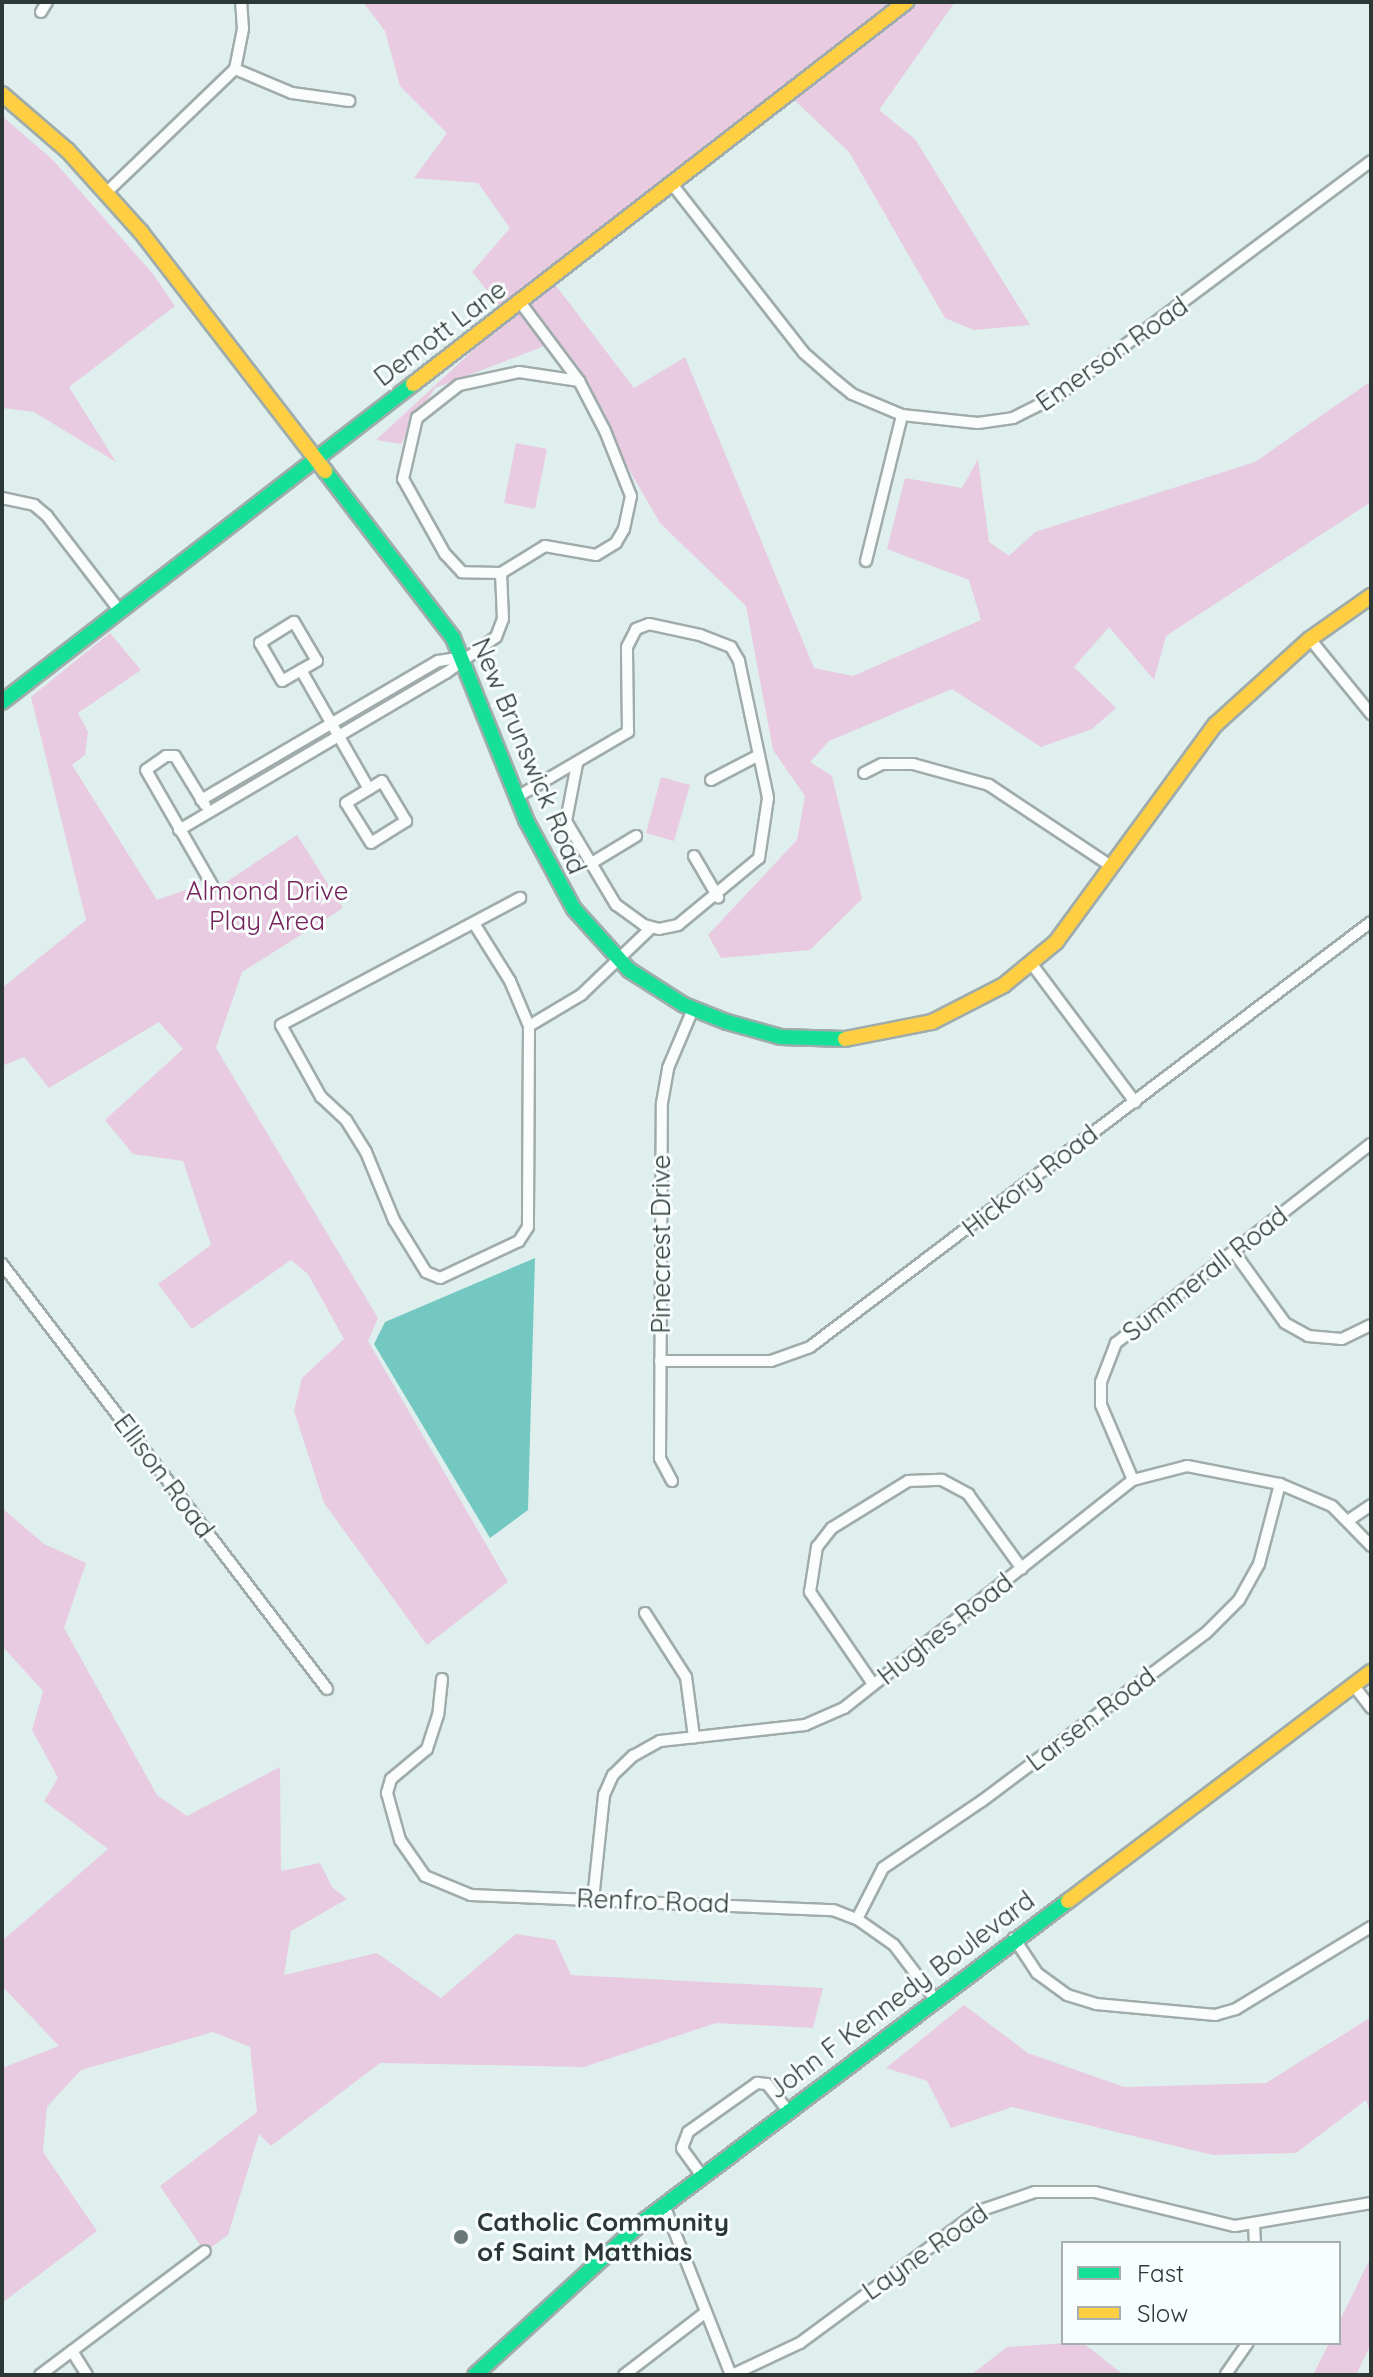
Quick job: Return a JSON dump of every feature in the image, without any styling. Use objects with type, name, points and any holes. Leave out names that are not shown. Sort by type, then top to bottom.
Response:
[{"type":"street","points":[[107,192],[235,69],[243,29],[241,2]]},
{"type":"street","name":"Demott Lane","points":[[2,702],[906,2]]},
{"type":"street","points":[[235,69],[292,93],[349,101]]},
{"type":"street","name":"New Brunswick Road","points":[[2,94],[107,192],[316,460],[463,657],[517,797],[559,888],[618,959],[693,1009],[781,1037],[850,1039],[901,1031],[951,1015],[1031,963],[1056,942],[1215,725],[1310,639],[1371,596]]},
{"type":"street","name":"Emerson Road","points":[[672,184],[804,353],[852,394],[902,415],[978,423],[1029,412],[1117,356],[1371,161]]},
{"type":"street","points":[[520,302],[579,381],[628,484],[624,529],[616,543],[596,555],[545,546],[501,573],[469,574],[456,567],[405,486],[403,472],[417,418],[459,385],[519,372],[579,381]]},
{"type":"street","points":[[866,561],[902,415]]},
{"type":"street","points":[[2,498],[34,505],[47,516],[119,610]]},
{"type":"street","points":[[179,830],[446,673],[498,633],[501,573]]},
{"type":"street","points":[[294,622],[317,661],[301,670],[282,681],[260,643],[294,622]]},
{"type":"street","points":[[517,797],[628,732],[628,641],[649,624],[731,647],[769,807],[761,850],[752,868],[678,925],[651,928],[581,995],[529,1026]]},
{"type":"street","points":[[1310,639],[1371,714]]},
{"type":"street","points":[[201,800],[438,661],[463,657]]},
{"type":"street","points":[[301,670],[369,789]]},
{"type":"street","points":[[711,780],[759,755]]},
{"type":"street","points":[[209,813],[175,756],[149,766],[145,777],[212,885]]},
{"type":"street","points":[[577,764],[565,817],[616,905],[651,928]]},
{"type":"street","points":[[864,773],[882,764],[913,764],[989,785],[1111,866]]},
{"type":"street","points":[[382,781],[406,821],[371,843],[346,803],[369,789],[382,781]]},
{"type":"street","points":[[590,864],[636,836]]},
{"type":"street","points":[[694,856],[718,897]]},
{"type":"street","points":[[475,925],[510,981],[529,1026],[528,1227],[519,1241],[452,1274],[430,1276],[394,1220],[366,1152],[346,1120],[321,1097],[281,1025],[318,1001],[475,925],[520,898]]},
{"type":"street","name":"Hickory Road","points":[[660,1361],[771,1361],[810,1347],[1371,922]]},
{"type":"street","points":[[1031,963],[1135,1102]]},
{"type":"street","name":"Pinecrest Drive","points":[[672,1481],[660,1458],[662,1103],[668,1068],[693,1009]]},
{"type":"street","name":"Summerall Road","points":[[1133,1480],[1101,1405],[1109,1356],[1124,1333],[1234,1252],[1371,1144]]},
{"type":"street","points":[[1234,1252],[1285,1323],[1308,1336],[1342,1339],[1371,1325]]},
{"type":"street","name":"Ellison Road","points":[[2,1264],[327,1689]]},
{"type":"street","name":"Hughes Road","points":[[593,1900],[599,1822],[613,1775],[646,1747],[694,1737],[764,1732],[818,1721],[873,1684],[1133,1480],[1187,1466],[1280,1484],[1322,1501],[1349,1520],[1371,1546]]},
{"type":"street","points":[[873,1684],[810,1592],[817,1547],[832,1528],[908,1481],[942,1480],[968,1494],[1022,1569]]},
{"type":"street","name":"Larsen Road","points":[[857,1919],[883,1868],[982,1801],[1206,1633],[1239,1600],[1259,1564],[1280,1484]]},
{"type":"street","points":[[1349,1520],[1371,1505]]},
{"type":"street","points":[[645,1613],[686,1677],[694,1737]]},
{"type":"street","name":"John F Kennedy Boulevard","points":[[475,2375],[664,2205],[1014,1938],[1371,1672]]},
{"type":"street","name":"Renfro Road","points":[[442,1679],[438,1715],[427,1749],[391,1779],[387,1799],[410,1861],[447,1888],[471,1895],[795,1905],[857,1919],[894,1945],[935,1999]]},
{"type":"street","points":[[1354,1686],[1371,1708]]},
{"type":"street","points":[[1014,1938],[1037,1973],[1067,1995],[1096,2004],[1215,2015],[1236,2009],[1371,1927]]},
{"type":"street","points":[[702,2176],[682,2148],[688,2132],[757,2083],[767,2084],[788,2111]]},
{"type":"street","name":"Layne Road","points":[[731,2375],[800,2343],[935,2240],[1010,2199],[1061,2189],[1095,2192],[1199,2220],[1254,2225],[1371,2203]]},
{"type":"street","points":[[664,2205],[731,2375]]},
{"type":"street","points":[[1254,2225],[1255,2241]]},
{"type":"street","points":[[40,2375],[205,2251]]},
{"type":"street","points":[[624,2375],[706,2312]]},
{"type":"street","points":[[1226,2374],[1247,2345]]},
{"type":"street","points":[[72,2351],[87,2375]]},
{"type":"green space","points":[[363,2],[955,2],[879,110],[915,139],[1030,325],[974,330],[945,318],[849,152],[789,95],[554,283],[634,388],[685,357],[814,668],[853,676],[981,620],[969,580],[887,549],[905,478],[962,488],[978,459],[989,542],[1009,556],[1035,532],[1255,462],[1371,381],[1371,502],[1166,636],[1154,680],[1109,627],[1074,667],[1116,708],[1092,729],[1041,747],[952,689],[829,741],[810,762],[832,776],[862,899],[810,950],[721,958],[708,935],[797,840],[805,796],[773,750],[746,606],[660,523],[555,342],[435,388],[401,444],[376,440],[509,317],[472,272],[510,228],[478,183],[414,178],[447,133],[400,86],[385,31]]},
{"type":"green space","points":[[2,116],[53,160],[153,274],[175,306],[69,387],[116,462],[34,412],[2,408]]},
{"type":"green space","points":[[516,443],[547,449],[535,509],[504,503]]},
{"type":"green space","name":"Almond Drive Play Area","points":[[110,633],[141,670],[78,713],[88,732],[85,755],[72,765],[157,900],[188,889],[196,902],[297,835],[343,908],[242,972],[216,1048],[378,1318],[368,1341],[508,1582],[427,1645],[324,1503],[294,1411],[302,1378],[344,1339],[308,1274],[291,1260],[192,1329],[158,1284],[211,1245],[183,1161],[133,1154],[105,1120],[183,1049],[159,1022],[49,1088],[24,1057],[2,1066],[2,988],[86,920],[31,697]]},
{"type":"green space","points":[[661,777],[690,785],[674,841],[646,833]]},
{"type":"green space","points":[[2,1508],[44,1544],[86,1563],[64,1628],[157,1795],[187,1816],[280,1767],[281,1871],[320,1863],[332,1887],[347,1899],[291,1931],[284,1975],[377,1953],[441,1998],[516,1934],[555,1940],[571,1975],[823,1988],[813,2028],[716,2023],[584,2067],[380,2063],[271,2146],[259,2134],[228,2235],[205,2252],[160,2186],[257,2112],[250,2047],[213,2032],[81,2070],[47,2107],[43,2152],[97,2231],[2,2303],[2,2068],[59,2046],[2,1986],[2,1941],[108,1849],[44,1801],[58,1778],[32,1730],[43,1691],[2,1646]]},
{"type":"green space","points":[[964,2005],[1028,2053],[1124,2087],[1266,2083],[1371,2017],[1371,2115],[1366,2100],[1296,2153],[1213,2155],[1012,2107],[951,2128],[927,2081],[886,2068]]},
{"type":"green space","points":[[1371,2257],[1371,2344],[1356,2375],[1313,2375],[1328,2345],[1341,2345],[1341,2318]]},
{"type":"green space","points":[[1086,2345],[1124,2375],[971,2375],[1007,2347]]},
{"type":"water","points":[[535,1258],[528,1510],[490,1538],[374,1344],[385,1322]]},
{"type":"traffic: fast","points":[[2,702],[413,384]]},
{"type":"traffic: fast","points":[[325,471],[453,638],[526,820],[574,909],[629,970],[684,1005],[727,1022],[781,1037],[845,1039]]},
{"type":"traffic: fast","points":[[475,2375],[645,2220],[1068,1901]]},
{"type":"traffic: slow","points":[[413,384],[906,2]]},
{"type":"traffic: slow","points":[[2,94],[68,151],[141,232],[325,471]]},
{"type":"traffic: slow","points":[[845,1039],[932,1022],[1004,985],[1056,942],[1215,725],[1310,639],[1371,596]]},
{"type":"traffic: slow","points":[[1068,1901],[1371,1672]]},
{"type":"place","name":"Catholic Community of Saint Matthias","points":[[461,2237]]}]
